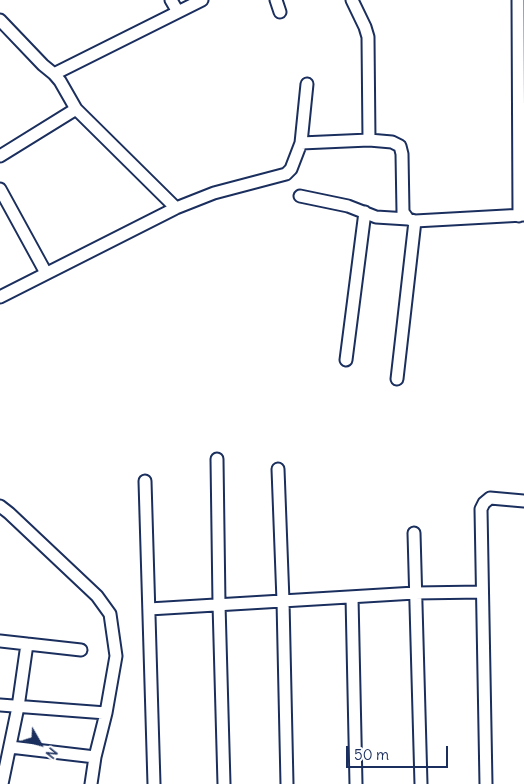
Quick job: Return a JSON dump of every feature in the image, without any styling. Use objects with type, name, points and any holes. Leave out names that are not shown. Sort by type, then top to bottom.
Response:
[{"type":"street","points":[[171,0],[178,12]]},
{"type":"street","points":[[54,74],[202,0]]},
{"type":"street","points":[[276,0],[280,12]]},
{"type":"street","points":[[352,0],[368,37],[369,140]]},
{"type":"street","points":[[300,196],[348,206],[376,217],[412,220],[522,216],[518,0]]},
{"type":"street","points":[[0,20],[54,74],[76,108],[176,208]]},
{"type":"street","points":[[0,295],[176,208],[214,193],[286,174],[291,170],[301,143],[307,84]]},
{"type":"street","points":[[0,156],[76,108]]},
{"type":"street","points":[[301,143],[369,140],[392,142],[400,146],[402,154],[403,212],[412,220]]},
{"type":"street","points":[[0,188],[46,273]]},
{"type":"street","points":[[346,360],[365,212]]},
{"type":"street","points":[[397,378],[412,220]]},
{"type":"street","points":[[217,459],[224,784]]},
{"type":"street","points":[[278,469],[287,784]]},
{"type":"street","points":[[144,481],[154,784]]},
{"type":"street","points":[[486,784],[481,509],[490,498],[524,501]]},
{"type":"street","points":[[0,506],[98,596],[110,614],[116,656],[91,784]]},
{"type":"street","points":[[414,533],[421,784]]},
{"type":"street","points":[[149,609],[415,593],[482,592]]},
{"type":"street","points":[[352,597],[356,784]]},
{"type":"street","points":[[0,641],[81,650]]},
{"type":"street","points":[[2,784],[7,751],[18,707],[27,644]]},
{"type":"street","points":[[0,705],[106,713]]},
{"type":"street","points":[[7,751],[95,757]]}]
